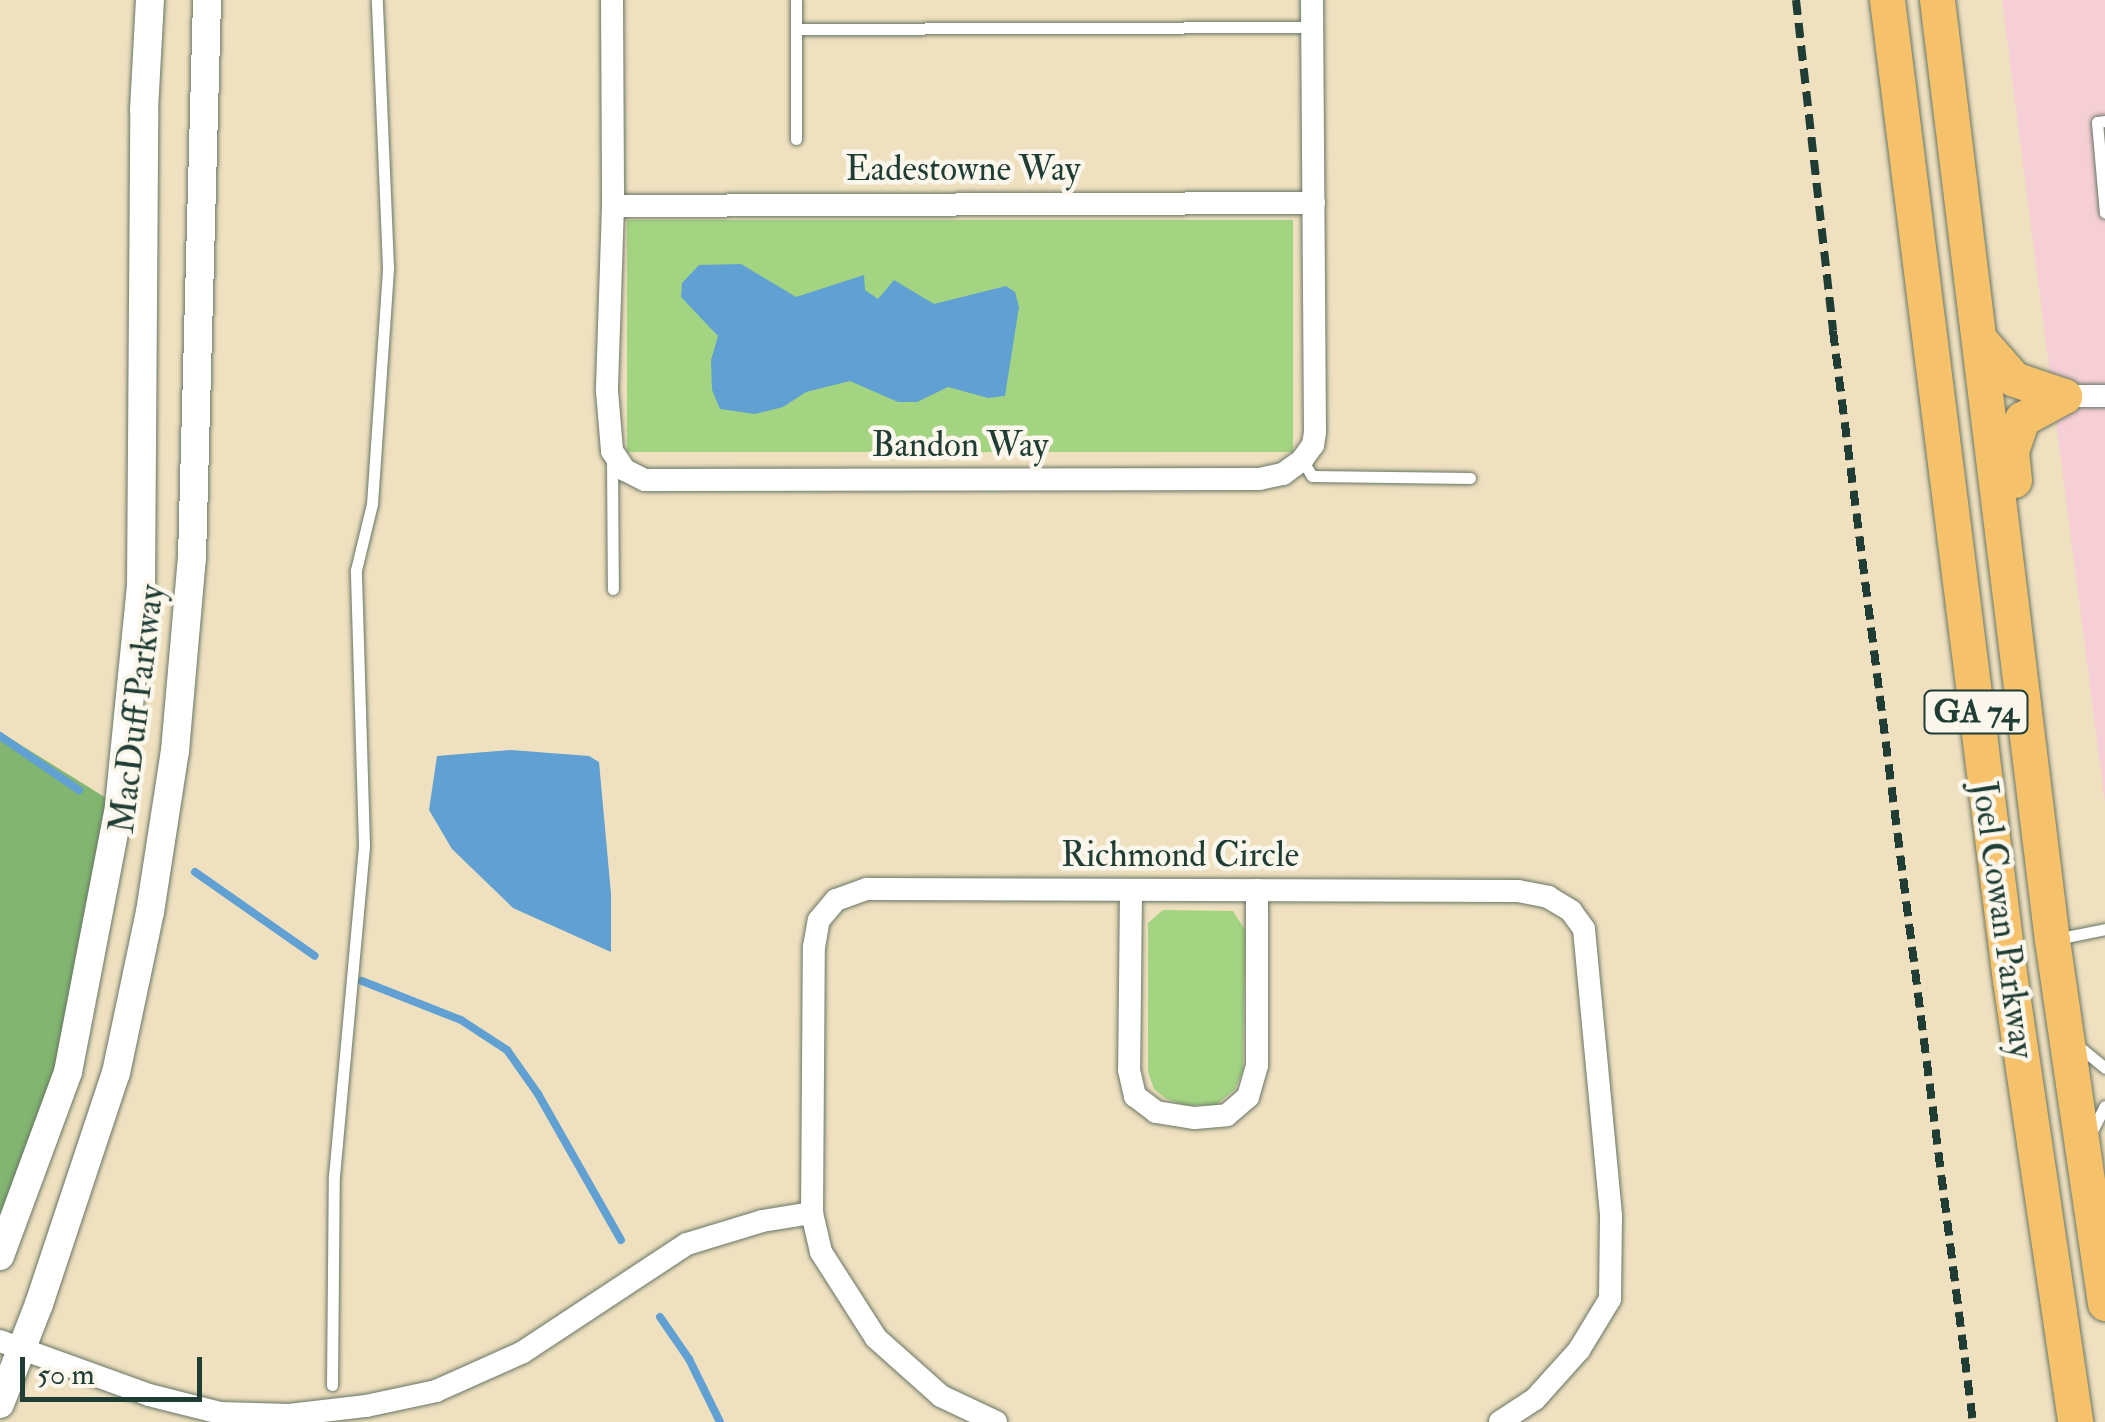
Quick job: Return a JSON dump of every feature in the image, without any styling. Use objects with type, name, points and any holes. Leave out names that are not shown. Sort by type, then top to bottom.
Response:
[{"type":"main road","name":"Joel Cowan Parkway","points":[[1887,0],[2010,980],[2075,1422]]},
{"type":"main road","name":"Joel Cowan Parkway","points":[[1938,0],[2052,940],[2105,1303]]},
{"type":"main road","points":[[1978,338],[2014,380],[2064,396]]},
{"type":"main road","points":[[2022,704],[2031,641],[2011,451],[2022,420],[2064,396]]},
{"type":"street","name":"MacDuff Parkway","points":[[0,1256],[68,1072],[119,806],[142,588],[144,110],[150,0]]},
{"type":"street","name":"MacDuff Parkway","points":[[0,1404],[11,1344],[116,1073],[150,912],[175,751],[192,558],[207,0]]},
{"type":"street","points":[[612,0],[613,206],[607,391],[612,451]]},
{"type":"street","points":[[1302,460],[1313,446],[1315,432],[1312,0]]},
{"type":"street","name":"Eadestowne Way","points":[[613,206],[1314,202]]},
{"type":"street","points":[[2064,396],[2105,396]]},
{"type":"street","name":"Bandon Way","points":[[612,451],[625,470],[644,480],[1259,480],[1283,474],[1302,460]]},
{"type":"street","name":"Richmond Circle","points":[[996,1422],[941,1396],[876,1338],[821,1252],[812,1213],[814,947],[819,920],[836,900],[866,890],[1518,891],[1548,897],[1571,911],[1584,929],[1612,1216],[1610,1299],[1579,1350],[1535,1399],[1500,1422]]},
{"type":"street","points":[[1131,890],[1129,1070],[1136,1096],[1156,1112],[1195,1118],[1227,1115],[1248,1097],[1257,1066],[1257,890]]},
{"type":"street","points":[[11,1344],[149,1396],[220,1413],[289,1415],[366,1406],[436,1392],[523,1352],[687,1244],[762,1222],[812,1213]]},
{"type":"lane","points":[[332,1384],[334,1176],[364,845],[356,570],[372,504],[388,267],[377,0]]},
{"type":"lane","points":[[796,0],[796,139]]},
{"type":"lane","points":[[796,29],[1312,27]]},
{"type":"lane","points":[[2105,121],[2097,122],[2105,213]]},
{"type":"lane","points":[[612,451],[612,589]]},
{"type":"lane","points":[[1302,460],[1312,476],[1470,478]]},
{"type":"lane","points":[[2052,940],[2105,929]]},
{"type":"lane","points":[[2066,1036],[2105,1068]]},
{"type":"lane","points":[[2082,1150],[2105,1106]]},
{"type":"shaded area","points":[[2002,0],[2105,0],[2105,803]]},
{"type":"green space","points":[[627,220],[1293,220],[1293,452],[627,452]]},
{"type":"green space","points":[[0,732],[119,806],[68,1072],[0,1256]]},
{"type":"green space","points":[[1163,910],[1233,911],[1245,930],[1243,1070],[1235,1089],[1216,1105],[1183,1105],[1165,1098],[1154,1089],[1148,1072],[1148,923]]},
{"type":"water","points":[[741,264],[796,297],[864,275],[865,290],[878,299],[894,280],[934,304],[1006,286],[1015,292],[1019,307],[1005,396],[988,398],[948,387],[917,402],[898,402],[850,381],[806,392],[783,407],[755,414],[720,409],[712,390],[711,360],[718,336],[681,297],[682,283],[699,265]]},
{"type":"water","points":[[511,750],[589,756],[599,762],[611,894],[611,952],[513,908],[452,849],[429,810],[437,756]]},
{"type":"waterway","points":[[0,736],[79,790]]},
{"type":"waterway","points":[[195,872],[315,956]]},
{"type":"waterway","points":[[362,981],[461,1020],[507,1050],[538,1094],[621,1240]]},
{"type":"waterway","points":[[660,1317],[689,1359],[720,1422]]},
{"type":"railway","points":[[1796,0],[1833,331],[1973,1422]]}]
